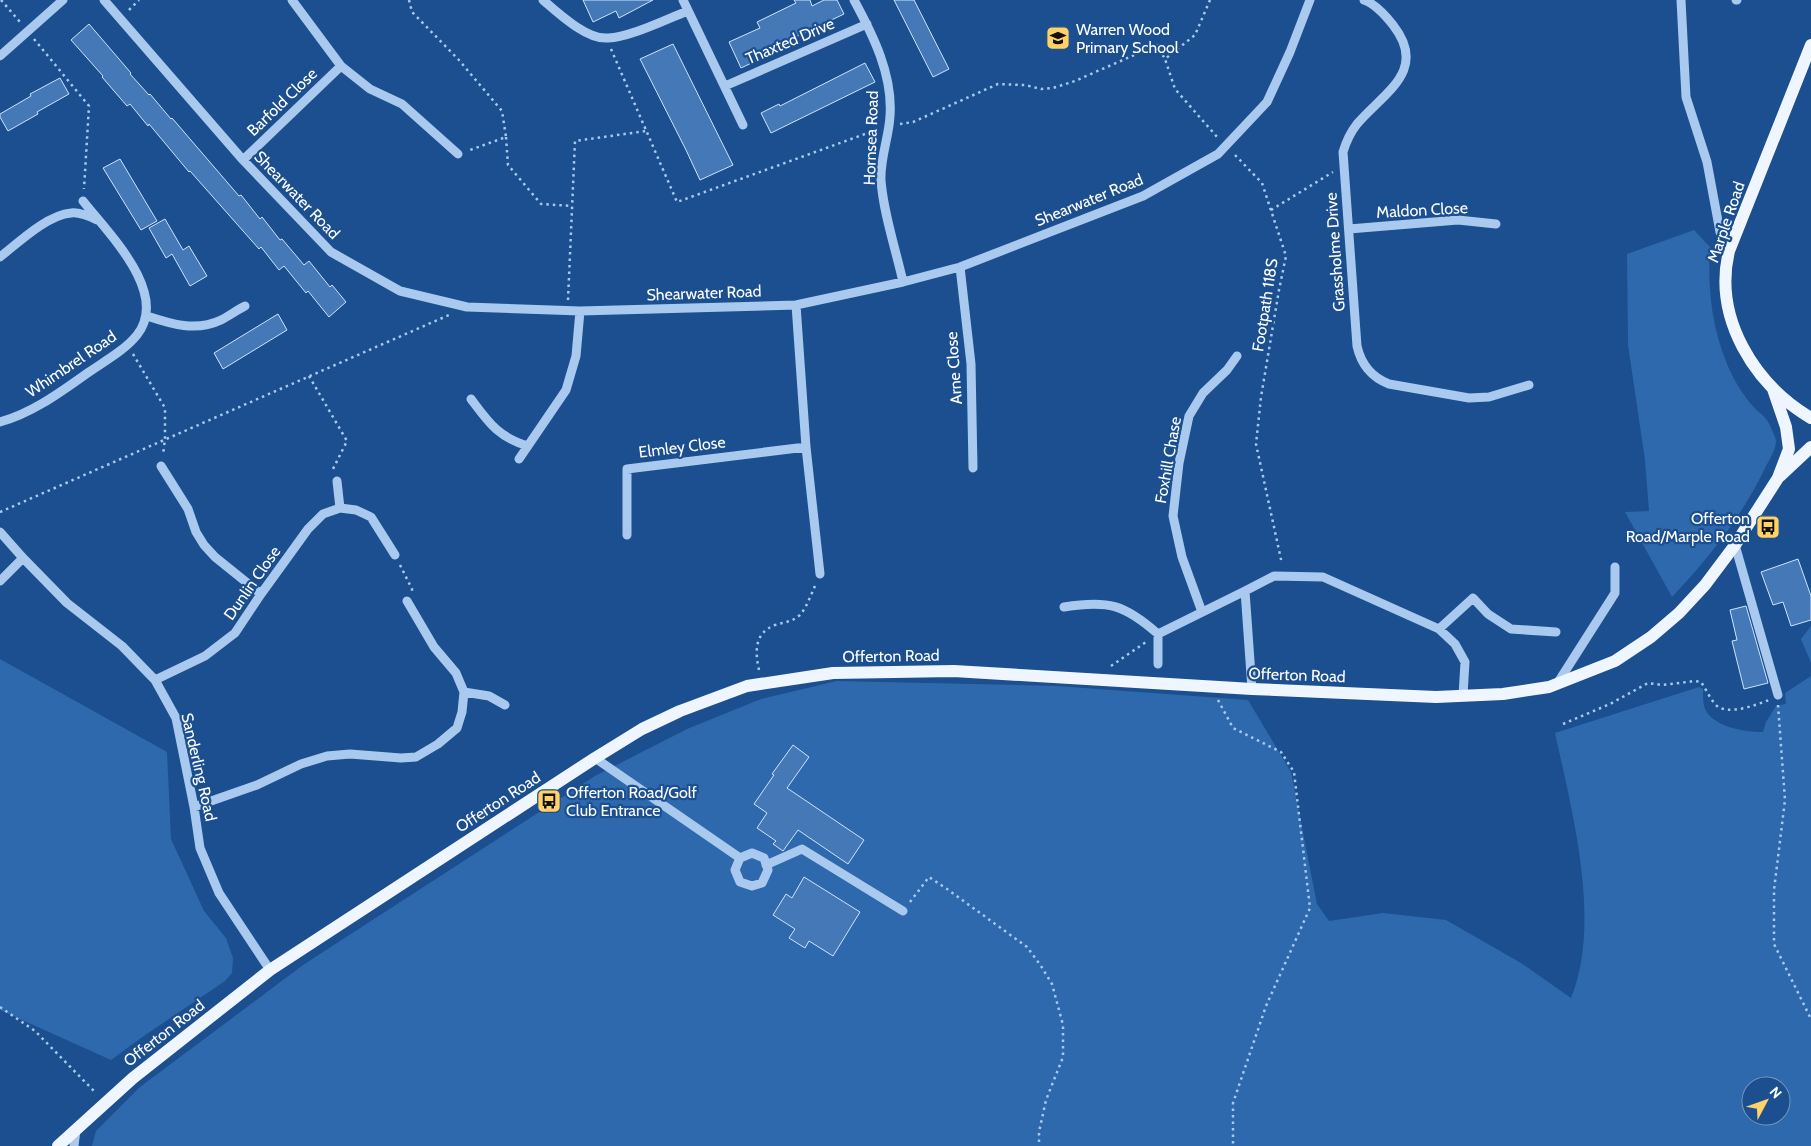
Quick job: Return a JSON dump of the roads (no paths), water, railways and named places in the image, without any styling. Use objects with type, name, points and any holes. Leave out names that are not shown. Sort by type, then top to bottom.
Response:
[{"type":"main road","name":"Marple Road","points":[[1811,45],[1729,251],[1725,272],[1725,286],[1732,319],[1742,345],[1758,372],[1772,389],[1811,418]]},
{"type":"main road","name":"Offerton Road","points":[[58,1146],[133,1078],[270,970],[594,758],[642,729],[680,711],[747,686],[833,673],[954,671],[1211,687],[1436,697],[1503,694],[1549,687],[1615,661],[1651,637],[1679,613],[1705,585],[1736,545],[1778,478],[1788,448],[1786,427],[1772,389]]},
{"type":"main road","name":"Offerton Road","points":[[1778,478],[1811,447]]},
{"type":"street","points":[[0,56],[63,0]]},
{"type":"street","name":"Shearwater Road","points":[[104,0],[243,160],[331,252],[400,291],[467,307],[568,311],[796,305],[903,282],[960,267],[1143,196],[1218,154],[1266,102],[1290,52],[1310,0]]},
{"type":"street","name":"Barfold Close","points":[[292,0],[341,66],[370,89],[402,104],[458,154]]},
{"type":"street","points":[[543,0],[575,26],[592,35],[607,39],[629,33],[688,11]]},
{"type":"street","points":[[683,0],[743,125]]},
{"type":"street","name":"Hornsea Road","points":[[854,0],[867,24],[888,82],[890,116],[881,180],[903,282]]},
{"type":"street","name":"Grassholme Drive","points":[[1364,0],[1386,16],[1399,33],[1405,48],[1406,64],[1399,80],[1357,124],[1347,138],[1343,152],[1342,166],[1349,229],[1356,346],[1359,356],[1364,366],[1378,380],[1388,384],[1470,398],[1489,397],[1528,385]]},
{"type":"street","points":[[1681,0],[1686,97],[1707,162],[1720,232],[1729,251]]},
{"type":"street","name":"Thaxted Drive","points":[[725,86],[867,24]]},
{"type":"street","name":"Barfold Close","points":[[243,160],[341,66]]},
{"type":"street","points":[[83,201],[137,274],[145,291],[148,304],[147,316],[181,326],[192,327],[209,325],[222,320],[230,310],[245,306]]},
{"type":"street","points":[[0,257],[41,226],[58,217],[70,213],[85,214],[98,220]]},
{"type":"street","name":"Maldon Close","points":[[1349,229],[1458,220],[1496,224]]},
{"type":"street","name":"Arne Close","points":[[960,267],[971,364],[973,468]]},
{"type":"street","points":[[796,305],[806,447],[820,574]]},
{"type":"street","points":[[519,459],[566,390],[576,356],[580,311]]},
{"type":"street","name":"Whimbrel Road","points":[[0,422],[30,410],[56,396],[127,344],[137,335],[147,316]]},
{"type":"street","name":"Foxhill Chase","points":[[1202,612],[1182,557],[1173,516],[1179,463],[1189,416],[1204,393],[1227,370],[1237,356]]},
{"type":"street","points":[[471,399],[502,436],[528,446]]},
{"type":"street","name":"Elmley Close","points":[[626,535],[627,469],[806,447]]},
{"type":"street","points":[[161,466],[188,509],[196,532],[204,545],[215,557],[261,594]]},
{"type":"street","points":[[337,481],[340,508],[356,510],[371,517],[395,555]]},
{"type":"street","name":"Dunlin Close","points":[[155,680],[205,656],[235,633],[308,529],[323,514],[340,508]]},
{"type":"street","name":"Sanderling Road","points":[[0,532],[67,603],[122,646],[155,680],[176,718],[194,807],[200,848],[219,893],[270,970]]},
{"type":"street","points":[[1736,545],[1778,695]]},
{"type":"street","points":[[0,581],[23,558]]},
{"type":"street","points":[[1557,684],[1615,593],[1615,567]]},
{"type":"street","points":[[1158,634],[1274,576],[1323,578],[1439,629],[1455,644],[1465,662],[1464,695]]},
{"type":"street","points":[[1245,592],[1252,689]]},
{"type":"street","points":[[1439,629],[1473,598],[1488,614],[1511,629],[1556,632]]},
{"type":"street","points":[[194,807],[257,785],[300,764],[327,756],[350,754],[400,758],[416,757],[438,744],[457,728],[462,712],[464,692],[456,673],[434,647],[407,601]]},
{"type":"street","points":[[1064,606],[1088,603],[1115,606],[1139,618],[1158,634],[1158,664]]},
{"type":"street","points":[[464,692],[489,696],[505,705]]},
{"type":"street","points":[[594,758],[740,858]]},
{"type":"street","points":[[766,865],[802,850],[902,911]]},
{"type":"street","points":[[752,853],[764,858],[768,870],[762,883],[752,886],[740,882],[735,870],[740,858],[752,853]]},
{"type":"street","points":[[74,1146],[76,1130]]},
{"type":"place","name":"Warren Wood Primary School","points":[[1058,38]]},
{"type":"place","name":"Offerton Road/Marple Road","points":[[1768,527]]},
{"type":"place","name":"Offerton Road/Golf Club Entrance","points":[[549,801]]}]
